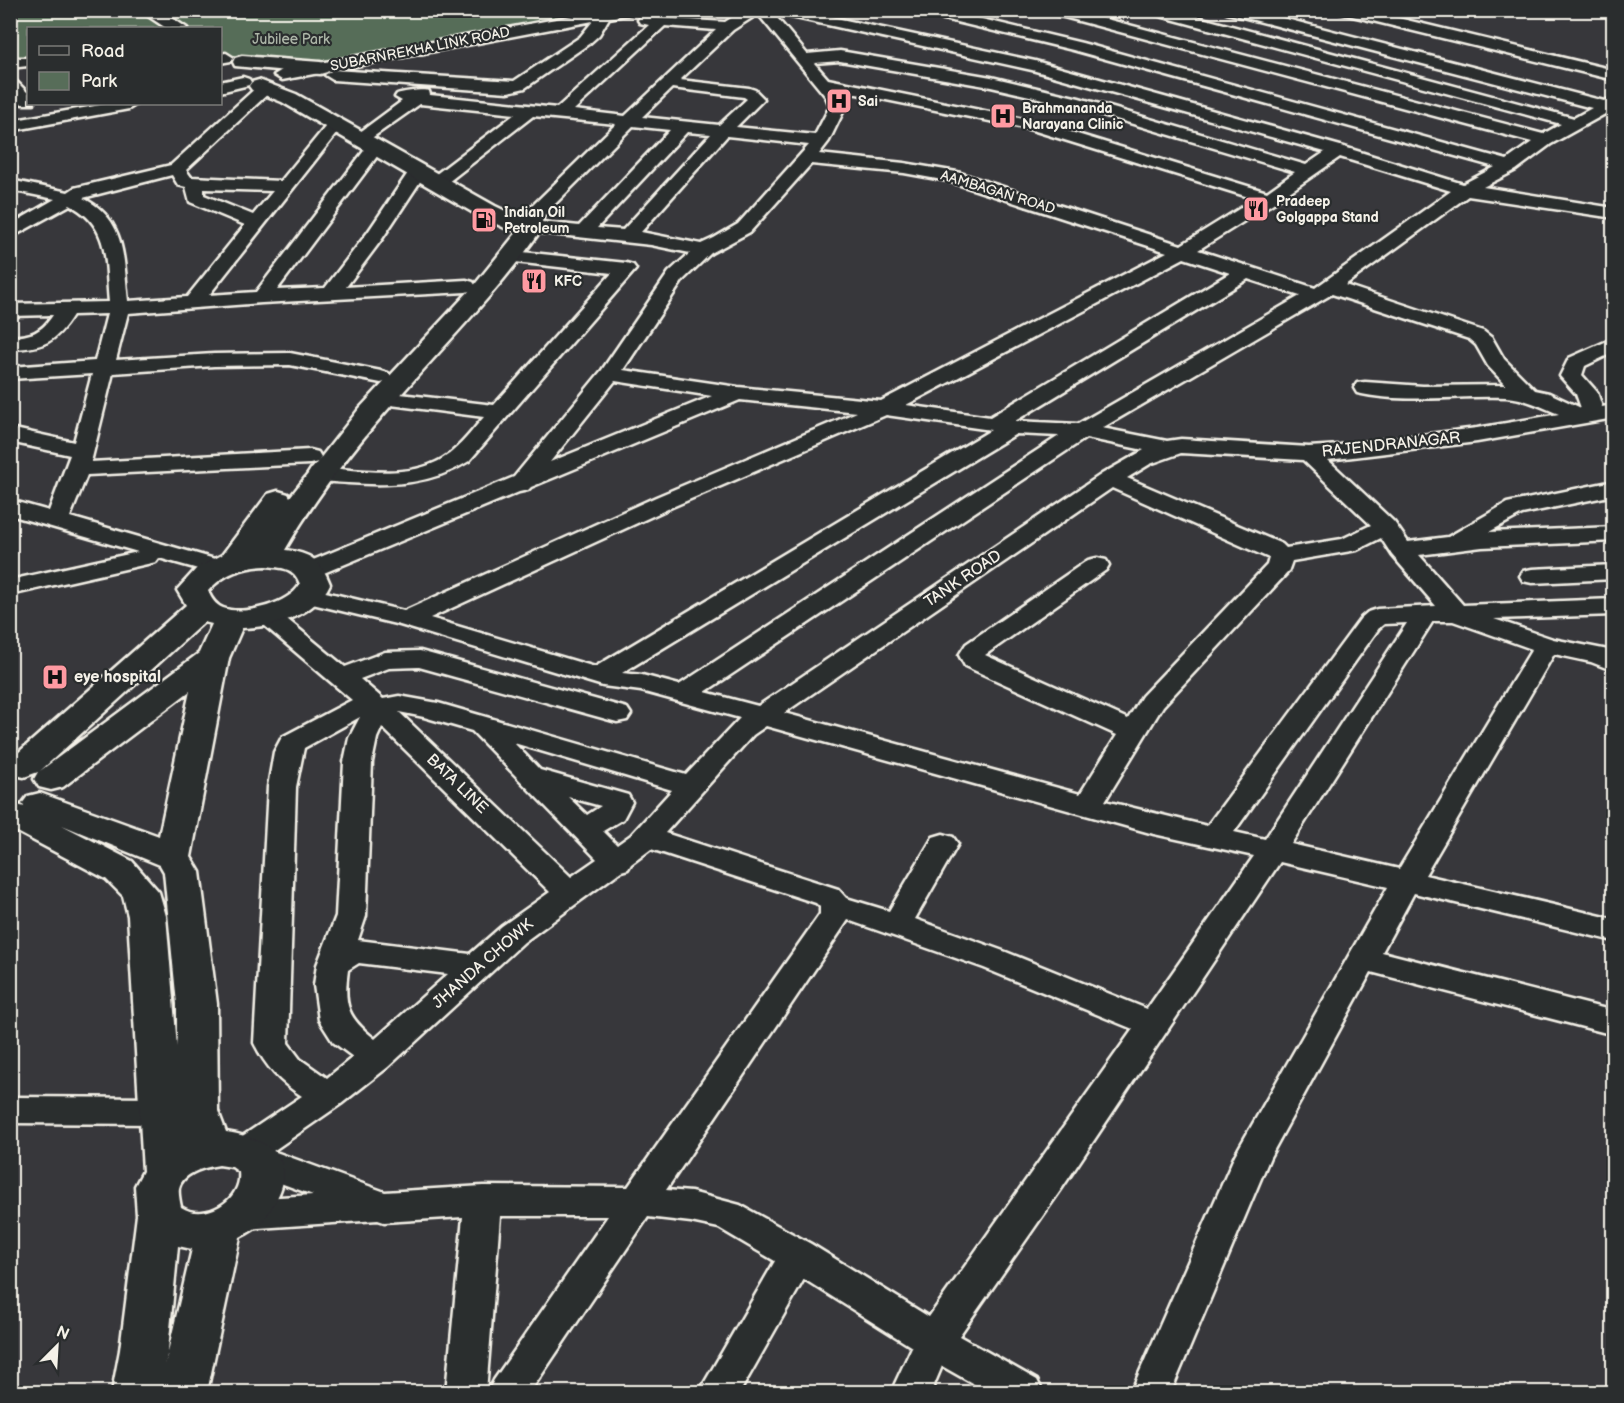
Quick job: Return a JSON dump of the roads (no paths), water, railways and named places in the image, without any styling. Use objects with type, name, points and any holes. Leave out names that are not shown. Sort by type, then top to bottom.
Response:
[{"type":"main road","points":[[147,10],[176,27]]},
{"type":"main road","points":[[251,73],[315,69]]},
{"type":"main road","points":[[251,73],[487,211],[527,221]]},
{"type":"main road","points":[[382,388],[513,257],[527,221]]},
{"type":"main road","points":[[26,792],[217,586],[314,465],[382,388],[466,286],[527,221]]},
{"type":"main road","points":[[217,586],[266,557],[314,465]]},
{"type":"main road","points":[[217,586],[267,615],[287,609],[309,583],[294,560],[266,557]]},
{"type":"main road","points":[[173,857],[213,658],[217,586]]},
{"type":"main road","points":[[26,792],[213,658]]},
{"type":"main road","points":[[26,792],[173,857],[182,872],[197,1004],[197,1111],[238,1153],[264,1173],[263,1188],[232,1220],[200,1231],[181,1229],[166,1222],[162,1193],[160,1111],[147,916],[141,892],[119,870],[26,792]]},
{"type":"main road","points":[[136,1392],[144,1350],[162,1193],[178,1159],[196,1150],[238,1153]]},
{"type":"main road","points":[[183,1392],[232,1220]]},
{"type":"street","points":[[924,10],[1077,46],[1510,166]]},
{"type":"street","points":[[1054,10],[1076,13],[1545,140]]},
{"type":"street","points":[[1154,10],[1575,123]]},
{"type":"street","points":[[1232,10],[1610,104]]},
{"type":"street","points":[[1286,10],[1614,91]]},
{"type":"street","points":[[1345,10],[1377,14],[1614,75]]},
{"type":"street","points":[[625,11],[661,22],[728,27]]},
{"type":"street","name":"SUBARNREKHA LINK ROAD","points":[[222,86],[251,73],[315,69],[625,11]]},
{"type":"street","points":[[527,221],[582,233],[681,244],[702,250],[733,236],[744,228],[821,141],[838,106],[834,96],[764,11]]},
{"type":"street","points":[[527,221],[626,122],[728,27],[764,11],[1035,66],[1338,151],[1465,190],[1614,213]]},
{"type":"street","points":[[315,69],[334,75],[508,87],[519,85],[572,50],[594,32],[604,15]]},
{"type":"street","points":[[560,114],[661,22]]},
{"type":"street","points":[[471,54],[478,47],[482,38],[522,45]]},
{"type":"street","points":[[542,47],[572,50]]},
{"type":"street","points":[[802,59],[840,56],[902,66],[1073,101],[1309,171]]},
{"type":"street","points":[[10,63],[27,62]]},
{"type":"street","points":[[420,81],[451,65]]},
{"type":"street","points":[[10,233],[80,192],[177,169],[251,73]]},
{"type":"street","points":[[262,297],[368,142],[410,98],[439,82]]},
{"type":"street","points":[[627,237],[723,131],[756,99],[754,95],[668,82]]},
{"type":"street","points":[[821,82],[1032,125],[1269,198]]},
{"type":"street","points":[[10,84],[27,99]]},
{"type":"street","points":[[410,98],[821,141]]},
{"type":"street","points":[[683,694],[1082,432],[1322,290],[1465,190],[1510,166],[1545,140],[1610,104]]},
{"type":"street","points":[[33,105],[47,119]]},
{"type":"street","points":[[10,126],[124,105]]},
{"type":"street","points":[[331,293],[375,235],[428,176],[529,111]]},
{"type":"street","points":[[193,302],[336,124]]},
{"type":"street","points":[[582,233],[682,127]]},
{"type":"street","points":[[407,619],[664,502],[884,408],[1183,251],[1269,198],[1338,151]]},
{"type":"street","name":"AAMBAGAN ROAD","points":[[807,158],[904,168],[951,176],[1247,272],[1322,290],[1476,335],[1485,342],[1496,362],[1528,395]]},
{"type":"street","points":[[177,169],[184,181],[194,184],[286,186]]},
{"type":"street","points":[[194,184],[196,198],[256,223]]},
{"type":"street","points":[[10,185],[72,198],[103,220],[110,231],[118,308],[81,460],[57,520]]},
{"type":"street","points":[[520,485],[610,374],[676,276],[700,255],[702,250]]},
{"type":"street","points":[[10,435],[81,460],[314,465],[408,478],[435,472],[461,456],[626,269],[513,257]]},
{"type":"street","points":[[605,678],[1247,272]]},
{"type":"street","points":[[10,310],[118,308],[262,297],[466,286]]},
{"type":"street","points":[[10,343],[28,343],[49,336],[66,310]]},
{"type":"street","points":[[1598,414],[1587,392],[1571,376],[1576,362],[1614,344]]},
{"type":"street","points":[[10,374],[290,359],[382,388],[500,412]]},
{"type":"street","points":[[610,374],[738,393],[884,408],[1003,426],[1082,432],[1167,448]]},
{"type":"street","points":[[1365,388],[1423,392],[1490,389],[1528,395],[1598,414]]},
{"type":"street","points":[[309,583],[520,485],[738,393]]},
{"type":"street","name":"RAJENDRANAGAR","points":[[1167,448],[1196,447],[1309,454],[1477,435],[1598,414]]},
{"type":"street","name":"TANK ROAD","points":[[752,722],[1110,479],[1142,459],[1167,448]]},
{"type":"street","points":[[1309,454],[1386,527],[1401,550],[1455,612],[1474,621],[1547,645],[1609,658]]},
{"type":"street","points":[[1110,479],[1272,549],[1281,556],[1348,545],[1386,527]]},
{"type":"street","points":[[1455,542],[1515,508],[1614,488]]},
{"type":"street","points":[[10,507],[57,520],[217,586]]},
{"type":"street","points":[[10,518],[147,557],[217,586]]},
{"type":"street","points":[[1401,550],[1455,542],[1614,534]]},
{"type":"street","points":[[1088,805],[1159,695],[1280,567],[1281,556]]},
{"type":"street","points":[[10,588],[147,557]]},
{"type":"street","points":[[1097,565],[975,650],[972,655],[974,660],[981,664],[1133,732]]},
{"type":"street","points":[[1532,576],[1614,572]]},
{"type":"street","points":[[309,583],[407,619],[605,678],[642,683],[683,694],[752,722],[1115,823],[1154,824]]},
{"type":"street","points":[[1214,838],[1370,623],[1384,616],[1614,607]]},
{"type":"street","points":[[911,1392],[934,1341],[1049,1178],[1272,850],[1425,614]]},
{"type":"street","name":"BATA LINE","points":[[267,615],[374,704],[570,894]]},
{"type":"street","points":[[1151,1392],[1253,1155],[1362,958],[1547,645]]},
{"type":"street","points":[[340,678],[386,660],[420,659],[617,714]]},
{"type":"street","points":[[605,678],[626,696],[752,722],[1088,805],[1154,824],[1614,930]]},
{"type":"street","points":[[374,704],[358,762],[351,916],[333,964],[330,985],[335,1020],[345,1034],[376,1058]]},
{"type":"street","points":[[329,1095],[294,1074],[277,1058],[271,1043],[282,787],[288,752],[292,743],[374,704],[413,705],[692,786]]},
{"type":"street","name":"JHANDA CHOWK","points":[[238,1153],[329,1095],[401,1037],[513,934],[617,862],[645,837],[752,722]]},
{"type":"street","points":[[480,723],[617,862]]},
{"type":"street","points":[[533,777],[618,802],[613,812],[586,829]]},
{"type":"street","points":[[645,837],[817,892],[827,896],[835,905],[1032,974],[1152,1024]]},
{"type":"street","points":[[896,925],[943,844]]},
{"type":"street","points":[[508,1392],[835,915],[835,905]]},
{"type":"street","points":[[333,964],[354,951],[476,966]]},
{"type":"street","points":[[1362,958],[1614,1023]]},
{"type":"street","points":[[10,1110],[160,1111]]},
{"type":"street","points":[[238,1153],[384,1207]]},
{"type":"street","points":[[466,1392],[483,1201]]},
{"type":"street","points":[[232,1220],[483,1201],[639,1202],[691,1207],[727,1215],[798,1255],[934,1341],[1023,1392]]},
{"type":"street","points":[[727,1390],[798,1255]]},
{"type":"place","name":"Sai","points":[[839,101]]},
{"type":"place","name":"Brahmananda Narayana Clinic","points":[[1003,116]]},
{"type":"place","name":"Pradeep Golgappa Stand","points":[[1256,209]]},
{"type":"place","name":"Indian Oil Petroleum","points":[[484,220]]},
{"type":"place","name":"KFC","points":[[534,281]]},
{"type":"place","name":"eye hospital","points":[[55,677]]},
{"type":"park label","name":"Jubilee Park","points":[[291,39]]}]
